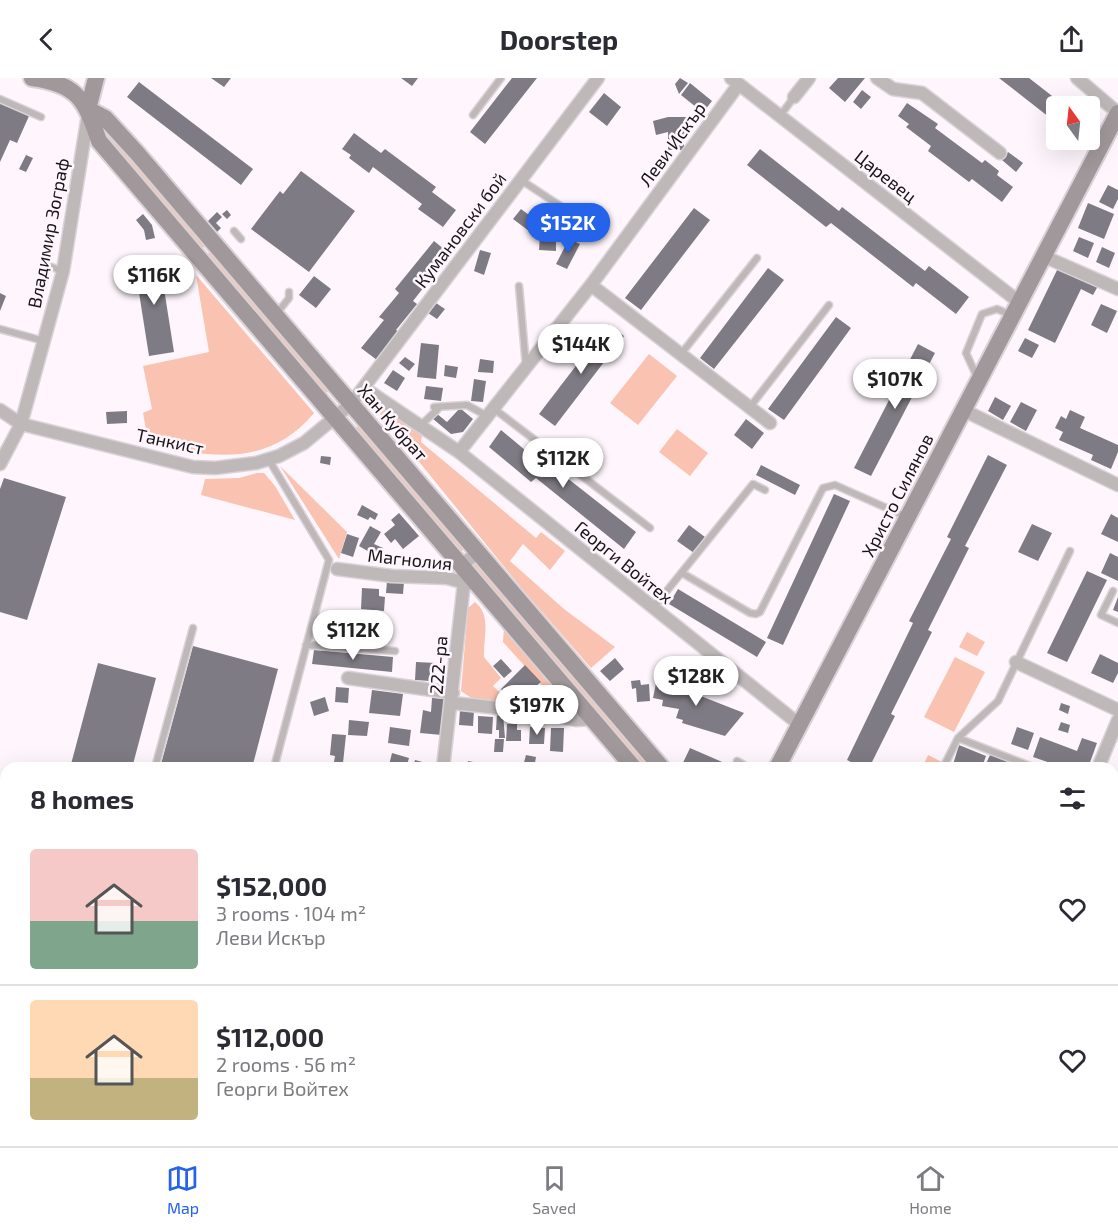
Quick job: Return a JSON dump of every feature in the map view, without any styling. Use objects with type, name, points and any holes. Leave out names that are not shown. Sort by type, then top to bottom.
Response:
[{"type":"street","name":"Хан Кубрат","points":[[32,78],[66,86],[75,91],[88,109],[99,141],[462,565],[472,585],[629,762]]},
{"type":"street","points":[[88,109],[96,78]]},
{"type":"street","name":"Кумановски бой","points":[[337,418],[351,405],[598,78]]},
{"type":"street","points":[[794,97],[809,78]]},
{"type":"street","points":[[877,78],[893,89],[922,93],[1000,153]]},
{"type":"street","points":[[1077,78],[1118,113]]},
{"type":"street","name":"Царевец","points":[[735,81],[1015,309]]},
{"type":"street","name":"Леви Искър","points":[[459,452],[591,285],[735,81]]},
{"type":"street","name":"Хан Кубрат","points":[[88,109],[110,123],[657,762]]},
{"type":"street","name":"Владимир Зограф","points":[[0,464],[21,424],[63,271],[88,109]]},
{"type":"street","name":"Христо Силянов","points":[[780,762],[1118,113]]},
{"type":"street","points":[[1043,256],[1118,289]]},
{"type":"street","points":[[591,285],[770,423]]},
{"type":"street","name":"Георги Войтех","points":[[364,388],[459,452],[800,725]]},
{"type":"street","name":"Танкист","points":[[0,410],[21,424],[193,466],[234,467],[269,460],[304,443],[337,418]]},
{"type":"street","points":[[963,410],[1118,485]]},
{"type":"street","points":[[462,565],[478,552]]},
{"type":"street","name":"Магнолия","points":[[337,569],[392,576],[447,578],[472,585]]},
{"type":"street","name":"222-ра","points":[[444,762],[472,585]]},
{"type":"street","points":[[1016,662],[1118,710]]},
{"type":"street","points":[[348,678],[576,720],[592,719]]},
{"type":"street","points":[[1100,762],[1118,720]]},
{"type":"lane","points":[[473,115],[501,78]]},
{"type":"lane","points":[[780,116],[794,97]]},
{"type":"lane","points":[[0,99],[41,117]]},
{"type":"lane","points":[[521,180],[580,219]]},
{"type":"lane","points":[[234,231],[241,239]]},
{"type":"lane","points":[[680,355],[757,258]]},
{"type":"lane","points":[[43,264],[63,271]]},
{"type":"lane","points":[[519,286],[526,366]]},
{"type":"lane","points":[[275,316],[289,298],[289,292]]},
{"type":"lane","points":[[750,407],[829,305]]},
{"type":"lane","points":[[978,379],[966,353],[982,314],[997,309],[1015,309]]},
{"type":"lane","points":[[0,329],[44,341]]},
{"type":"lane","points":[[421,425],[437,407],[467,405],[490,412],[650,528]]},
{"type":"lane","points":[[269,460],[329,560],[276,762]]},
{"type":"lane","points":[[653,608],[753,484],[765,489]]},
{"type":"lane","points":[[682,573],[750,614],[756,615],[760,612],[823,488],[835,485],[907,517]]},
{"type":"lane","points":[[946,762],[958,738],[998,701],[1070,551]]},
{"type":"lane","points":[[1113,591],[1101,615],[1118,623]]},
{"type":"lane","points":[[157,762],[193,628]]},
{"type":"lane","points":[[306,645],[395,651]]},
{"type":"lane","points":[[958,738],[1020,762]]},
{"type":"shaded area","points":[[108,129],[206,245],[199,251],[102,137]]},
{"type":"shaded area","points":[[210,252],[329,391],[323,395],[205,256]]},
{"type":"shaded area","points":[[196,275],[314,413],[297,430],[279,442],[259,450],[218,455],[152,444],[147,435],[143,413],[152,409],[143,366],[209,352]]},
{"type":"shaded area","points":[[649,354],[677,376],[638,425],[610,403]]},
{"type":"shaded area","points":[[369,400],[387,406],[422,436],[421,442],[536,538],[541,532],[565,551],[550,570],[523,544],[510,561],[564,609],[615,647],[591,668],[523,590]]},
{"type":"shaded area","points":[[359,425],[463,547],[462,551],[459,553],[353,430]]},
{"type":"shaded area","points":[[677,429],[708,453],[690,476],[659,452]]},
{"type":"shaded area","points":[[280,466],[347,532],[339,559]]},
{"type":"shaded area","points":[[264,473],[275,486],[295,520],[201,495],[205,479],[239,478]]},
{"type":"shaded area","points":[[473,560],[645,762],[635,762],[468,565]]},
{"type":"shaded area","points":[[475,602],[485,620],[484,657],[501,678],[493,686],[513,705],[525,695],[532,703],[569,712],[572,718],[479,703],[461,691],[468,608]]},
{"type":"shaded area","points":[[504,628],[562,696],[549,693],[503,642]]},
{"type":"shaded area","points":[[967,632],[985,642],[977,656],[959,647]]},
{"type":"shaded area","points":[[955,657],[985,672],[954,732],[924,717]]},
{"type":"shaded area","points":[[928,755],[942,762],[925,762]]},
{"type":"building","points":[[211,78],[231,78],[224,87]]},
{"type":"building","points":[[401,78],[418,78],[412,86]]},
{"type":"building","points":[[512,78],[537,78],[485,144],[470,132]]},
{"type":"building","points":[[680,78],[688,83],[679,94],[675,84]]},
{"type":"building","points":[[838,78],[865,78],[845,102],[829,88]]},
{"type":"building","points":[[999,78],[1029,78],[1052,96],[1046,96],[1046,115]]},
{"type":"building","points":[[139,82],[253,169],[241,185],[127,97]]},
{"type":"building","points":[[690,83],[712,101],[701,115],[693,110],[696,107],[681,95]]},
{"type":"building","points":[[862,90],[871,97],[861,109],[853,102]]},
{"type":"building","points":[[604,93],[621,107],[607,126],[589,112]]},
{"type":"building","points":[[0,103],[29,116],[17,143],[10,140],[0,162]]},
{"type":"building","points":[[907,103],[938,124],[935,128],[982,163],[985,160],[999,171],[997,175],[1013,187],[1002,202],[972,179],[969,182],[928,151],[931,146],[906,127],[909,124],[898,116]]},
{"type":"building","points":[[668,117],[690,117],[690,135],[684,135],[684,150],[668,150],[668,132],[656,135],[653,121]]},
{"type":"building","points":[[354,133],[381,153],[385,149],[436,187],[432,192],[456,210],[443,227],[418,209],[422,204],[373,167],[369,173],[349,158],[351,155],[342,149]]},
{"type":"building","points":[[760,149],[839,211],[842,207],[925,271],[929,266],[969,297],[956,314],[916,283],[913,287],[831,223],[826,227],[747,165]]},
{"type":"building","points":[[1008,152],[1023,163],[1016,172],[1002,160]]},
{"type":"building","points":[[26,155],[33,158],[26,172],[19,169]]},
{"type":"building","points":[[301,171],[355,211],[309,272],[251,229],[280,191],[283,194]]},
{"type":"building","points":[[1108,185],[1118,190],[1118,199],[1113,209],[1099,202]]},
{"type":"building","points":[[1088,203],[1114,214],[1104,239],[1078,228]]},
{"type":"building","points":[[694,208],[710,220],[641,310],[625,298]]},
{"type":"building","points":[[521,209],[537,221],[529,231],[513,219]]},
{"type":"building","points":[[227,210],[231,215],[227,219],[222,214]]},
{"type":"building","points":[[217,212],[222,217],[216,223],[221,228],[217,232],[207,222]]},
{"type":"building","points":[[143,214],[152,225],[155,238],[146,240],[144,230],[136,220]]},
{"type":"building","points":[[540,235],[556,236],[556,251],[539,250]]},
{"type":"building","points":[[1079,237],[1094,243],[1088,258],[1073,251]]},
{"type":"building","points":[[569,239],[580,244],[567,269],[556,264]]},
{"type":"building","points":[[434,241],[450,254],[413,301],[417,304],[396,330],[399,332],[377,360],[361,348],[384,320],[379,317],[399,293],[395,289]]},
{"type":"building","points":[[1102,247],[1115,253],[1109,268],[1096,262]]},
{"type":"building","points":[[480,250],[491,253],[484,275],[474,271]]},
{"type":"building","points":[[159,257],[174,352],[149,356],[134,261]]},
{"type":"building","points":[[1059,266],[1098,286],[1093,295],[1081,289],[1055,343],[1028,330]]},
{"type":"building","points":[[768,268],[784,280],[714,369],[700,358]]},
{"type":"building","points":[[314,276],[331,289],[316,308],[299,295]]},
{"type":"building","points":[[0,293],[6,296],[0,311]]},
{"type":"building","points":[[436,303],[445,309],[437,319],[428,313]]},
{"type":"building","points":[[1101,304],[1117,311],[1107,333],[1091,325]]},
{"type":"building","points":[[836,317],[851,328],[784,420],[768,409]]},
{"type":"building","points":[[608,324],[624,336],[555,426],[539,414]]},
{"type":"building","points":[[1025,338],[1039,345],[1032,358],[1018,351]]},
{"type":"building","points":[[421,343],[439,345],[436,379],[417,377]]},
{"type":"building","points":[[918,344],[935,353],[871,476],[854,468]]},
{"type":"building","points":[[405,357],[415,364],[409,371],[399,363]]},
{"type":"building","points":[[480,359],[494,361],[493,373],[478,372]]},
{"type":"building","points":[[445,365],[458,367],[456,378],[444,376]]},
{"type":"building","points":[[393,370],[405,378],[397,391],[384,383]]},
{"type":"building","points":[[474,379],[486,381],[483,402],[471,401]]},
{"type":"building","points":[[426,386],[443,388],[441,401],[424,399]]},
{"type":"building","points":[[995,397],[1011,406],[1003,420],[988,411]]},
{"type":"building","points":[[1021,402],[1037,410],[1026,431],[1010,422]]},
{"type":"building","points":[[460,408],[473,419],[463,432],[451,434],[432,418],[436,413],[447,422]]},
{"type":"building","points":[[1070,410],[1085,417],[1080,428],[1118,445],[1118,452],[1111,469],[1091,460],[1093,455],[1059,440],[1063,432],[1055,428],[1061,416],[1066,419]]},
{"type":"building","points":[[127,411],[127,423],[107,424],[106,412]]},
{"type":"building","points":[[746,419],[764,433],[752,449],[734,435]]},
{"type":"building","points":[[501,430],[544,466],[548,463],[636,532],[624,549],[536,478],[531,482],[489,447]]},
{"type":"building","points":[[988,455],[1007,465],[965,546],[969,548],[928,630],[932,632],[891,714],[895,716],[872,762],[851,762],[847,760],[913,623],[909,621],[951,539],[947,537]]},
{"type":"building","points":[[321,456],[331,457],[330,465],[320,463]]},
{"type":"building","points":[[761,465],[800,485],[795,495],[756,475]]},
{"type":"building","points":[[4,478],[66,497],[27,620],[0,612],[0,489]]},
{"type":"building","points":[[834,494],[850,501],[783,645],[767,638]]},
{"type":"building","points":[[362,505],[378,514],[375,520],[370,517],[368,520],[357,515]]},
{"type":"building","points":[[399,513],[419,536],[403,549],[395,539],[391,543],[384,534],[395,525],[391,520]]},
{"type":"building","points":[[1111,514],[1118,518],[1118,542],[1101,534]]},
{"type":"building","points":[[1032,524],[1052,533],[1038,561],[1018,552]]},
{"type":"building","points":[[689,525],[705,537],[694,553],[677,541]]},
{"type":"building","points":[[370,526],[381,532],[374,544],[383,548],[375,562],[368,558],[371,553],[359,546]]},
{"type":"building","points":[[347,534],[359,538],[353,557],[341,553]]},
{"type":"building","points":[[1110,553],[1118,557],[1118,581],[1101,573]]},
{"type":"building","points":[[1087,571],[1107,580],[1067,662],[1047,653]]},
{"type":"building","points":[[387,581],[404,582],[403,594],[386,593]]},
{"type":"building","points":[[362,588],[379,589],[379,596],[385,597],[384,611],[361,609]]},
{"type":"building","points":[[678,589],[766,642],[757,657],[669,604]]},
{"type":"building","points":[[1118,597],[1118,612],[1113,610]]},
{"type":"building","points":[[193,646],[278,669],[254,762],[162,762]]},
{"type":"building","points":[[314,650],[393,657],[392,672],[312,664]]},
{"type":"building","points":[[1100,654],[1118,663],[1118,673],[1113,683],[1091,673]]},
{"type":"building","points":[[615,658],[624,669],[610,681],[600,671]]},
{"type":"building","points":[[501,659],[512,671],[504,678],[493,666]]},
{"type":"building","points":[[416,662],[436,663],[435,672],[431,672],[430,681],[415,680]]},
{"type":"building","points":[[98,663],[156,678],[134,762],[72,762]]},
{"type":"building","points":[[525,665],[541,682],[514,704],[501,689]]},
{"type":"building","points":[[658,674],[676,678],[675,684],[681,685],[680,688],[689,692],[691,685],[698,687],[698,695],[744,713],[725,736],[682,723],[683,720],[676,718],[679,709],[662,706],[663,700],[653,698]]},
{"type":"building","points":[[640,680],[641,685],[649,684],[650,701],[637,702],[636,688],[632,689],[631,681]]},
{"type":"building","points":[[336,687],[349,688],[348,703],[335,702]]},
{"type":"building","points":[[372,690],[403,694],[400,716],[369,713]]},
{"type":"building","points":[[325,697],[329,711],[314,716],[310,702]]},
{"type":"building","points":[[432,698],[447,699],[442,735],[420,733],[423,710],[431,712]]},
{"type":"building","points":[[1061,703],[1070,706],[1068,714],[1059,710]]},
{"type":"building","points":[[460,710],[474,711],[473,726],[459,725]]},
{"type":"building","points":[[497,714],[503,714],[505,738],[499,738],[499,730],[496,730]]},
{"type":"building","points":[[478,716],[493,717],[492,734],[478,733]]},
{"type":"building","points":[[349,720],[369,722],[367,736],[348,735]]},
{"type":"building","points":[[1061,722],[1070,725],[1068,733],[1058,730]]},
{"type":"building","points":[[507,724],[517,724],[517,730],[521,730],[521,741],[506,741]]},
{"type":"building","points":[[390,727],[411,730],[409,746],[388,743]]},
{"type":"building","points":[[530,727],[545,728],[544,744],[529,744]]},
{"type":"building","points":[[1017,727],[1034,733],[1028,750],[1011,744]]},
{"type":"building","points":[[551,728],[564,728],[563,752],[550,751]]},
{"type":"building","points":[[332,734],[346,735],[343,762],[334,762],[335,756],[330,755]]},
{"type":"building","points":[[1040,737],[1077,751],[1082,738],[1097,743],[1090,762],[1048,762],[1033,757]]},
{"type":"building","points":[[495,739],[504,739],[503,752],[494,752]]},
{"type":"building","points":[[959,745],[986,756],[984,762],[954,762]]},
{"type":"building","points":[[690,748],[722,762],[683,762]]},
{"type":"building","points":[[392,753],[409,758],[408,762],[390,762]]},
{"type":"building","points":[[526,755],[536,757],[535,762],[524,762]]},
{"type":"building","points":[[990,755],[1009,762],[987,762]]}]
